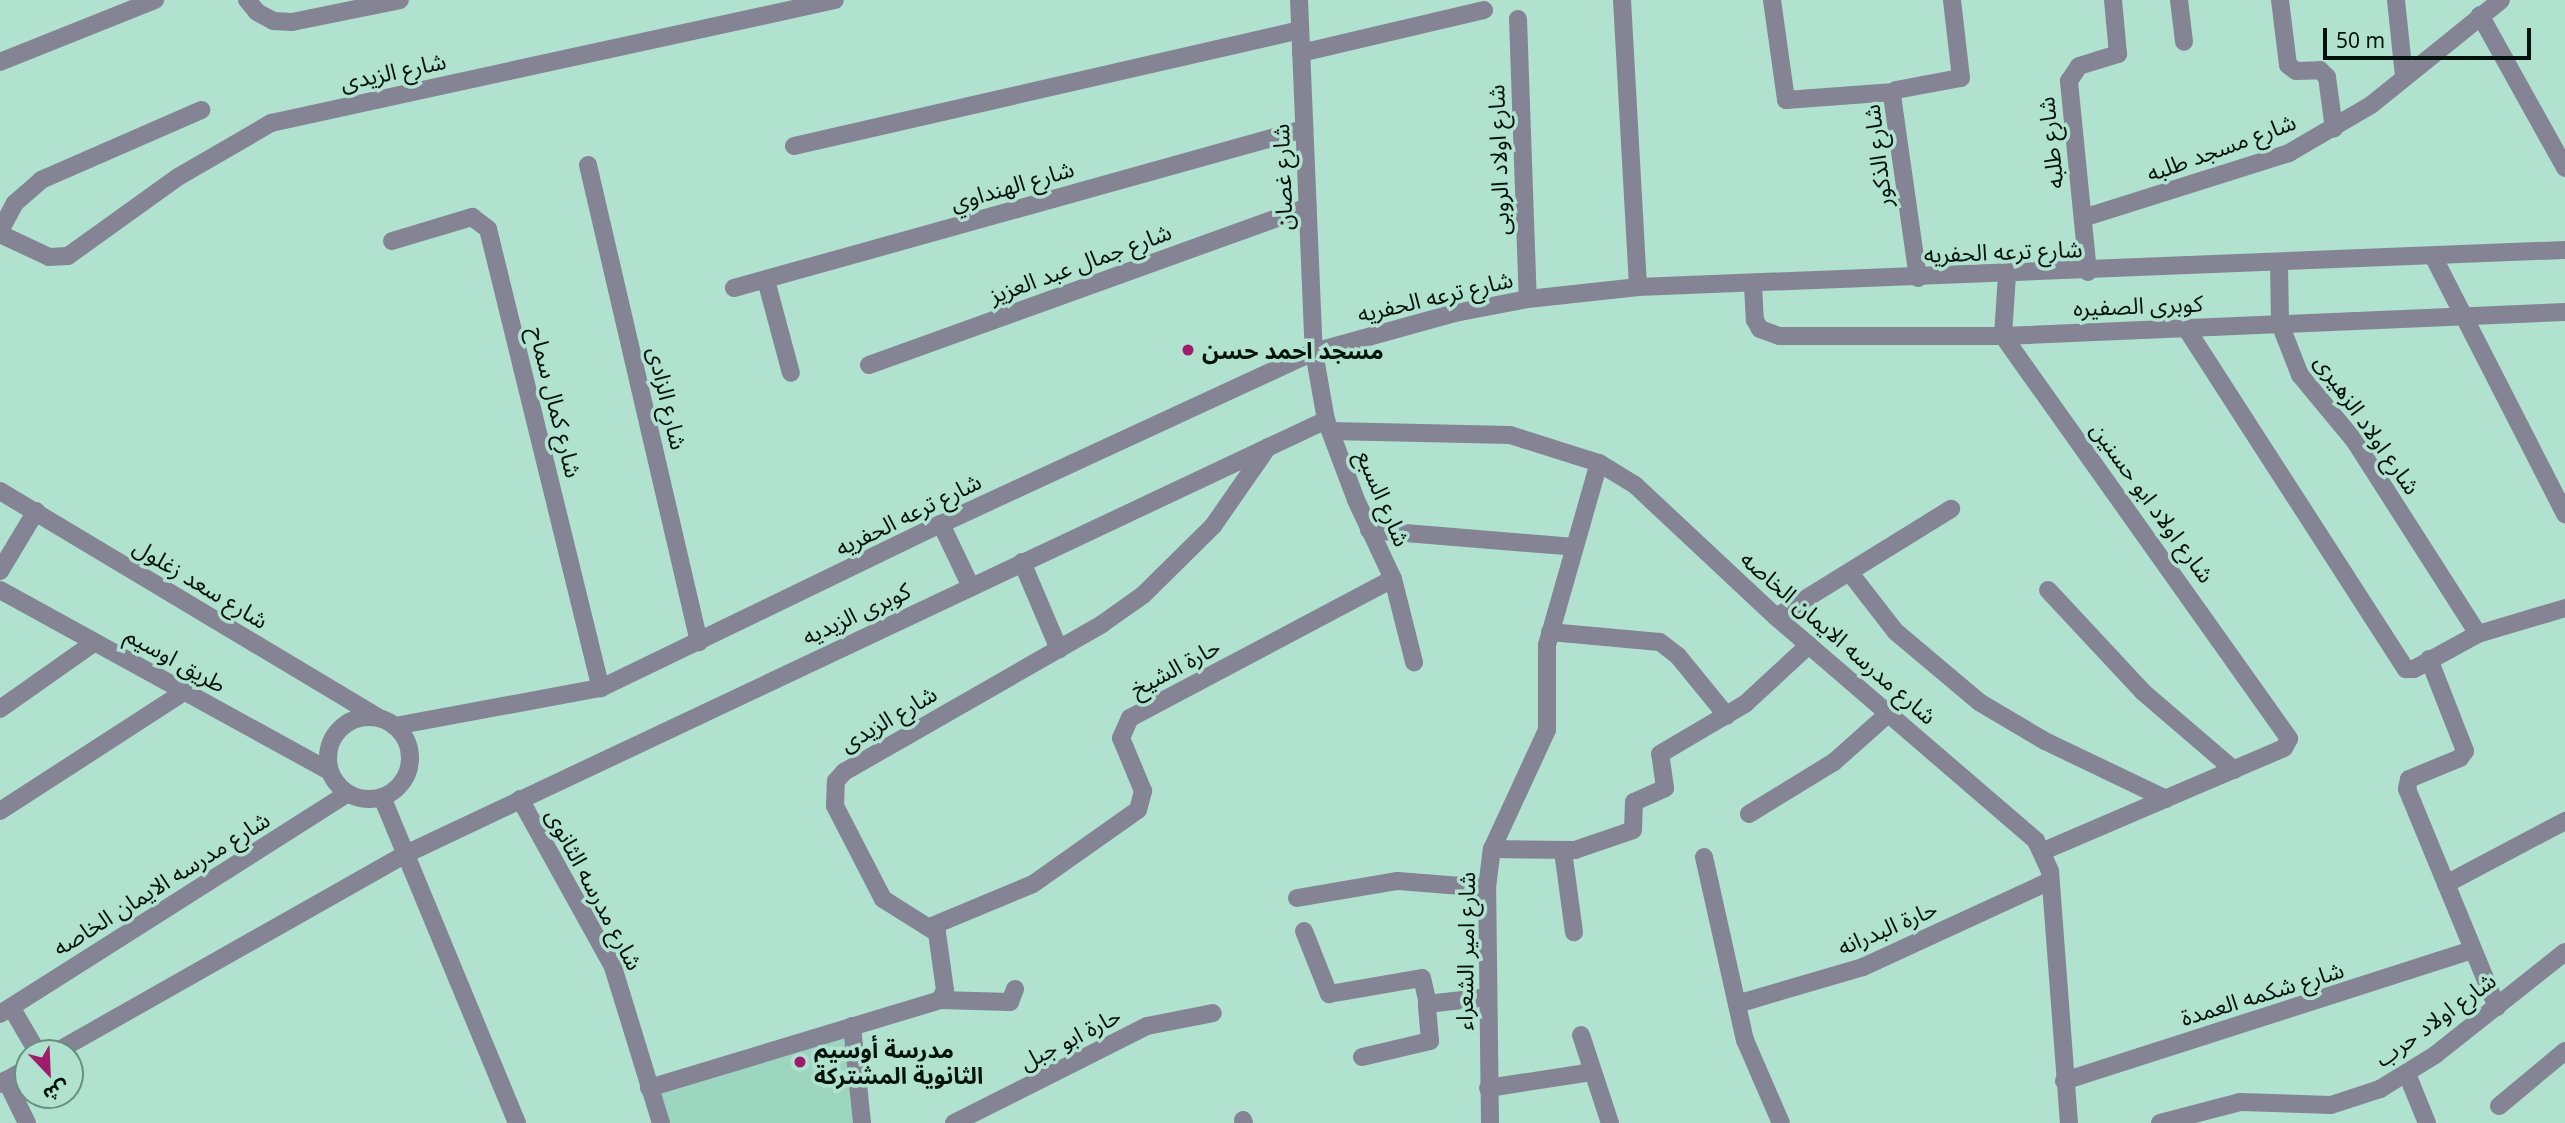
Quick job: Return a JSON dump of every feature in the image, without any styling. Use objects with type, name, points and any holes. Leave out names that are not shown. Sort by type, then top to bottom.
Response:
[{"type":"street","points":[[0,62],[155,0]]},
{"type":"street","points":[[247,0],[257,12],[273,21],[292,22],[400,0]]},
{"type":"street","name":"شارع الزيدى","points":[[0,232],[49,257],[68,256],[178,177],[271,123],[835,0]]},
{"type":"street","name":"شارع غصان","points":[[1299,0],[1314,352]]},
{"type":"street","points":[[1622,0],[1637,287]]},
{"type":"street","points":[[1772,0],[1786,100],[1894,92]]},
{"type":"street","name":"شارع الذكور","points":[[1917,278],[1894,92],[1961,78],[1952,0]]},
{"type":"street","name":"شارع طلبه","points":[[2088,272],[2069,81],[2079,66],[2118,54],[2113,0]]},
{"type":"street","points":[[2179,0],[2184,42]]},
{"type":"street","points":[[2280,0],[2288,65],[2296,71],[2324,73],[2334,129]]},
{"type":"street","points":[[2396,0],[2404,76]]},
{"type":"street","name":"شارع مسجد طلبه","points":[[2082,219],[2241,171],[2334,129],[2501,0]]},
{"type":"street","points":[[1301,53],[1484,10]]},
{"type":"street","points":[[2480,15],[2565,168]]},
{"type":"street","name":"شارع اولاد الروبى","points":[[1518,19],[1528,299]]},
{"type":"street","points":[[794,146],[1300,30]]},
{"type":"street","points":[[0,232],[15,203],[41,180],[201,110]]},
{"type":"street","name":"شارع الهنداوي","points":[[734,288],[1304,129]]},
{"type":"street","name":"شارع الزادى","points":[[588,165],[699,642]]},
{"type":"street","name":"شارع جمال عبد العزيز","points":[[869,365],[1307,207]]},
{"type":"street","name":"شارع كمال سماح","points":[[392,241],[472,217],[488,229],[601,688]]},
{"type":"street","name":"شارع ترعه الحفريه","points":[[395,726],[601,688],[941,524],[1314,352],[1455,313],[1528,299],[1637,287],[2088,272],[2565,250]]},
{"type":"street","points":[[2434,258],[2565,514]]},
{"type":"street","name":"شارع اولاد الزهيرى","points":[[2279,264],[2280,324],[2301,375],[2354,440],[2478,634]]},
{"type":"street","points":[[2003,336],[2007,275]]},
{"type":"street","points":[[765,279],[790,373]]},
{"type":"street","name":"كوبرى الصفيره","points":[[1753,285],[1755,320],[1769,335],[2003,336],[2565,312]]},
{"type":"street","points":[[2186,328],[2403,666],[2410,670],[2478,634],[2565,608]]},
{"type":"street","name":"شارع اولاد ابو حسنين","points":[[2003,336],[2286,729],[2289,739],[2284,748],[2234,770]]},
{"type":"street","name":"شارع السبع","points":[[1314,352],[1328,425],[1369,530],[1392,579],[1414,662]]},
{"type":"street","name":"كوبرى الزيديه","points":[[408,853],[1268,447],[1328,425]]},
{"type":"street","name":"شارع مدرسه الايمان الخاصه","points":[[1328,425],[1510,435],[1599,463],[1635,485],[1776,617],[1889,713],[2043,851]]},
{"type":"street","name":"شارع الزيدى","points":[[932,926],[892,909],[883,899],[835,806],[836,781],[844,772],[1059,649],[1132,603],[1179,563],[1213,526],[1268,447]]},
{"type":"street","name":"شارع امير الشعراء","points":[[1490,1123],[1487,888],[1492,849],[1546,730],[1550,632],[1599,463]]},
{"type":"street","name":"شارع سعد زغلول","points":[[0,491],[377,717]]},
{"type":"street","points":[[1776,617],[1951,509]]},
{"type":"street","points":[[0,571],[36,512]]},
{"type":"street","points":[[941,524],[971,586]]},
{"type":"street","points":[[1369,530],[1574,547]]},
{"type":"street","points":[[1022,562],[1059,649]]},
{"type":"street","points":[[1850,573],[1896,632],[1979,702],[2023,730],[2166,799]]},
{"type":"street","name":"حارة الشيخ","points":[[932,926],[1032,884],[1138,810],[1143,791],[1121,738],[1130,719],[1392,579]]},
{"type":"street","name":"طريق اوسيم","points":[[0,590],[329,771]]},
{"type":"street","points":[[2048,590],[2143,692],[2234,770],[2043,851],[2050,881],[2069,1123]]},
{"type":"street","points":[[1550,632],[1661,642],[1678,656],[1727,716]]},
{"type":"street","points":[[0,709],[95,642]]},
{"type":"street","points":[[1492,849],[1563,851],[1633,831],[1634,802],[1665,788],[1660,754],[1727,716],[1809,645]]},
{"type":"street","points":[[2429,659],[2465,751],[2406,784],[2497,1007]]},
{"type":"street","points":[[0,811],[184,692]]},
{"type":"street","points":[[1749,814],[1834,762],[1889,713]]},
{"type":"street","points":[[377,717],[395,726],[409,746],[410,759],[402,782],[382,797],[348,793],[329,771],[328,754],[336,733],[354,719],[377,717]]},
{"type":"street","name":"شارع مدرسه الايمان الخاصه","points":[[6,1011],[348,793]]},
{"type":"street","points":[[382,797],[408,853],[517,1123]]},
{"type":"street","name":"شارع مدرسه الثانوى","points":[[520,799],[613,967],[661,1123]]},
{"type":"street","points":[[2446,884],[2565,821]]},
{"type":"street","points":[[1563,851],[1574,932]]},
{"type":"street","points":[[79,1039],[408,853]]},
{"type":"street","points":[[1704,857],[1745,1040],[1781,1123]]},
{"type":"street","points":[[1297,898],[1398,881],[1487,888]]},
{"type":"street","name":"حارة البدرانه","points":[[1737,1004],[1863,967],[2050,881]]},
{"type":"street","points":[[932,926],[937,933],[945,990],[940,1000]]},
{"type":"street","points":[[1304,931],[1329,994],[1424,978],[1430,1041],[1362,1057]]},
{"type":"street","name":"شارع شكمه العمدة","points":[[2064,1081],[2473,950]]},
{"type":"street","name":"شارع اولاد حرب","points":[[2160,1123],[2240,1102],[2281,1115],[2331,1105],[2380,1089],[2407,1074],[2565,952]]},
{"type":"street","points":[[649,1088],[940,1000],[1010,1002],[1015,989]]},
{"type":"street","points":[[1428,1004],[1488,997]]},
{"type":"street","points":[[6,1011],[27,1039]]},
{"type":"street","name":"حارة ابو جبل","points":[[954,1123],[1147,1026],[1213,1013]]},
{"type":"street","points":[[852,1026],[862,1123]]},
{"type":"street","points":[[1581,1035],[1609,1123]]},
{"type":"street","points":[[2498,1106],[2565,1051]]},
{"type":"street","points":[[1489,1088],[1593,1072]]},
{"type":"street","points":[[2407,1074],[2427,1123]]},
{"type":"street","points":[[3,1082],[27,1123]]},
{"type":"shaded area","name":"مدرسة أوسيم الثانوية المشتركة","points":[[845,1034],[855,1123],[669,1123],[657,1090]]},
{"type":"place","name":"مسجد احمد حسن","points":[[1188,350]]},
{"type":"place","name":"مدرسة أوسيم الثانوية المشتركة","points":[[800,1062]]}]
